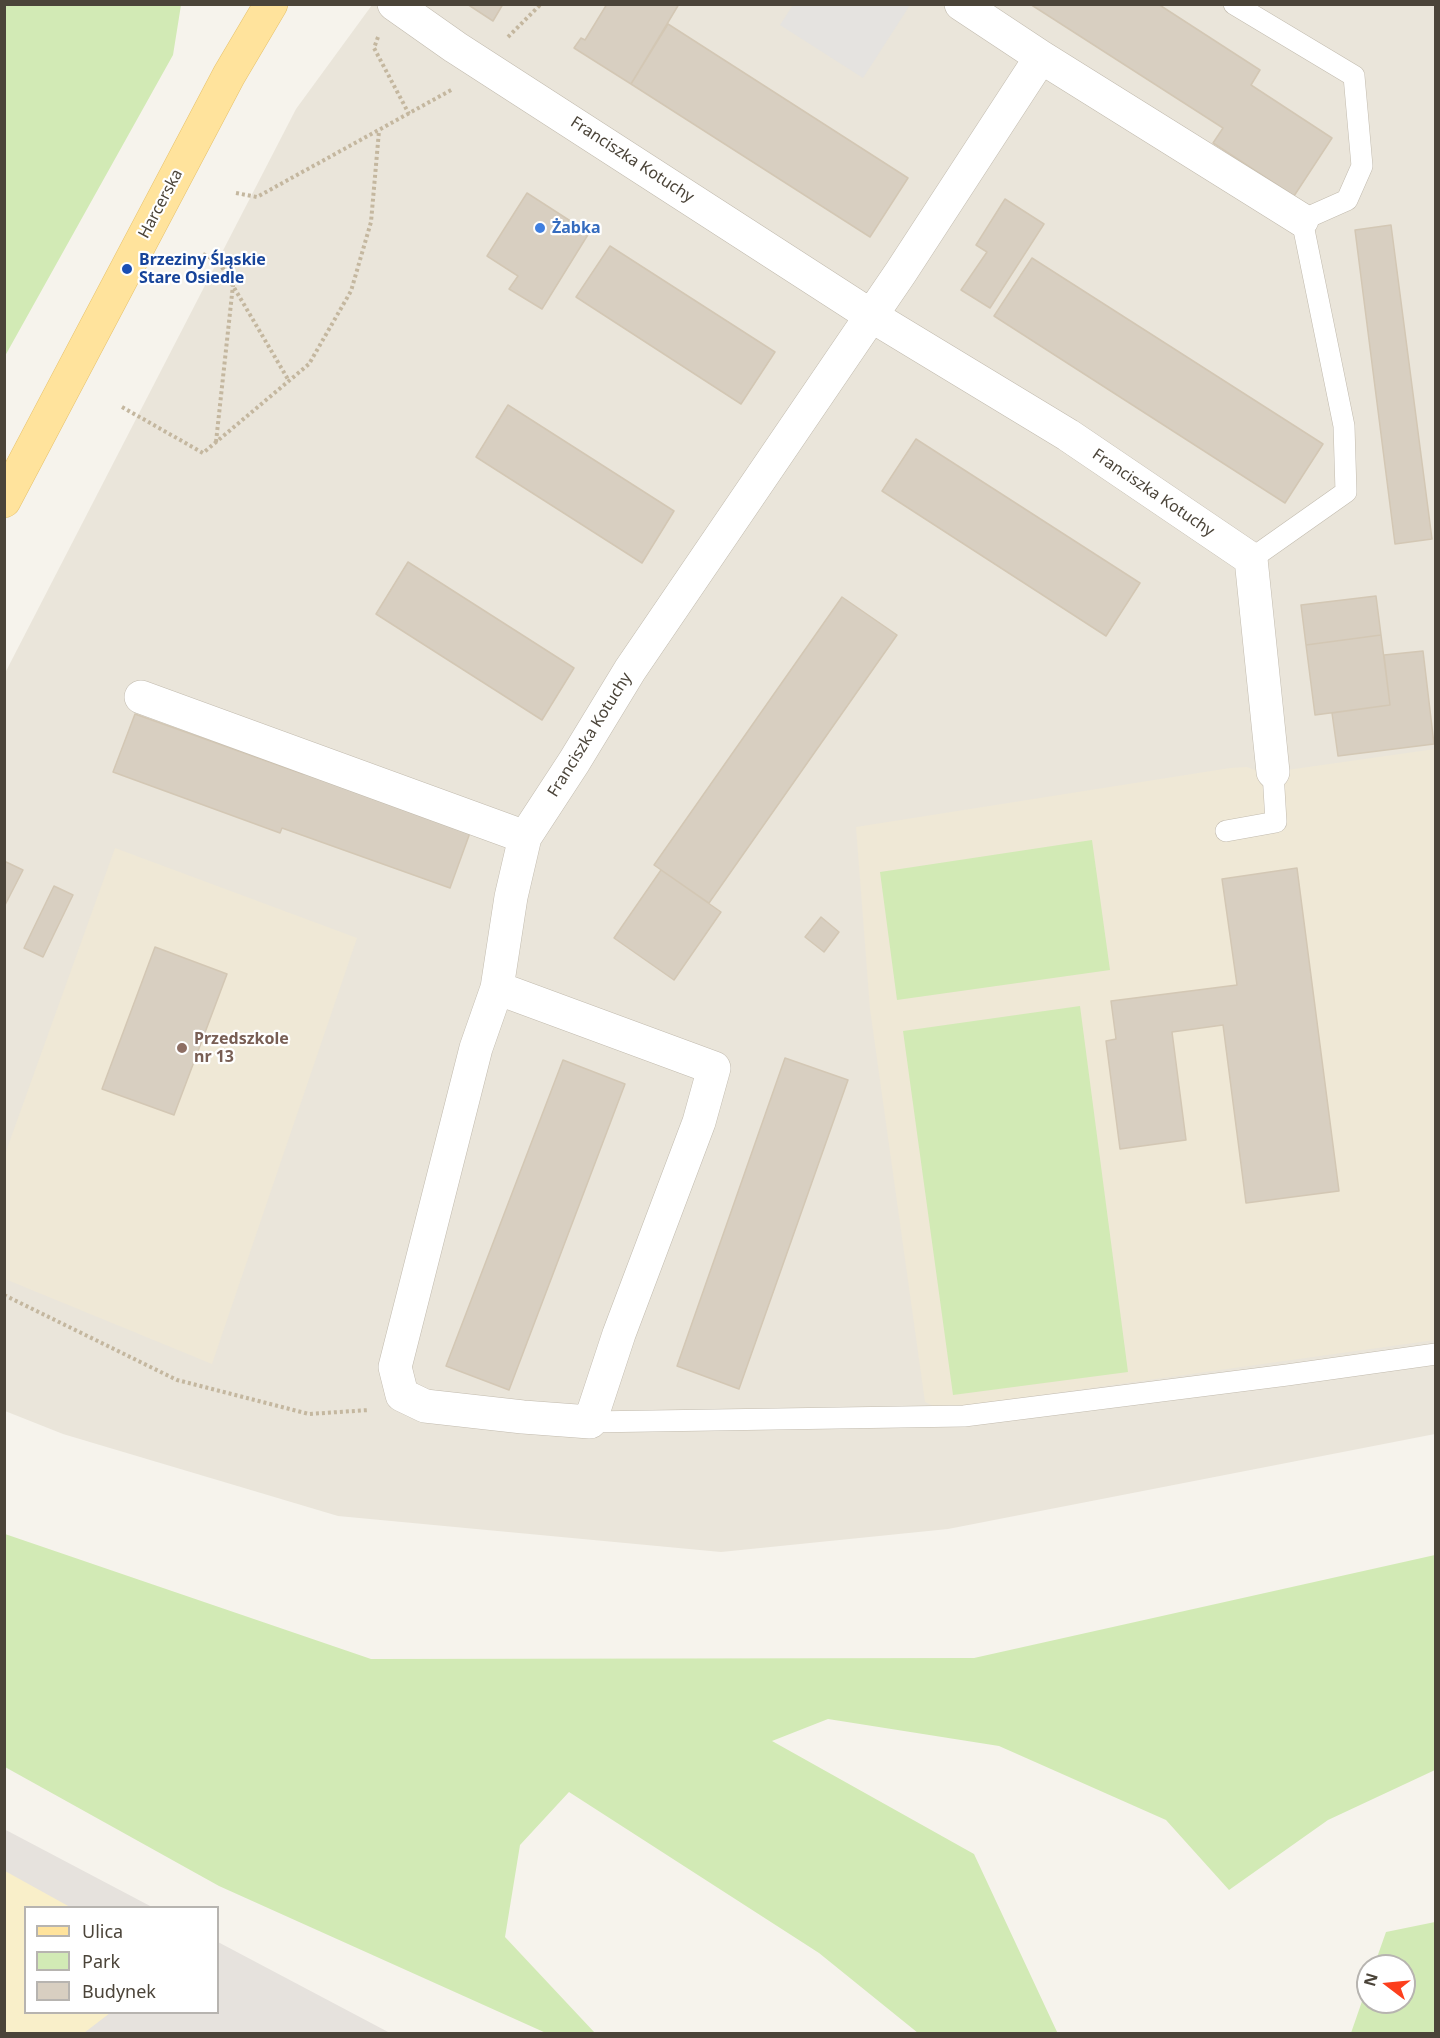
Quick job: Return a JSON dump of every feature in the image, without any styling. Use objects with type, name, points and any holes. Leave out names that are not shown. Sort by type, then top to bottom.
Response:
[{"type":"main road","name":"Harcerska","points":[[4,501],[229,75],[271,4]]},
{"type":"street","points":[[961,4],[1041,57],[1302,220]]},
{"type":"street","name":"Franciszka Kotuchy","points":[[387,17],[1068,435],[1251,560]]},
{"type":"street","name":"Franciszka Kotuchy","points":[[402,1395],[395,1367],[476,1048],[497,988],[511,897],[525,837],[630,670],[750,496],[1041,57]]},
{"type":"street","points":[[1251,560],[1273,772]]},
{"type":"street","points":[[141,698],[525,837]]},
{"type":"street","points":[[402,1395],[425,1406],[590,1422],[620,1334],[699,1122],[714,1068],[497,988]]},
{"type":"lane","points":[[1234,4],[1354,76],[1362,166],[1347,200],[1302,220],[1344,426],[1346,492],[1251,560]]},
{"type":"lane","points":[[1226,831],[1275,822],[1273,772]]},
{"type":"lane","points":[[590,1422],[964,1416],[1436,1354]]},
{"type":"path","points":[[387,17],[374,48],[409,114]]},
{"type":"path","points":[[236,193],[257,197],[458,87]]},
{"type":"path","points":[[122,407],[203,453],[309,364],[351,291],[371,222],[379,130]]},
{"type":"path","points":[[203,254],[219,262],[289,381]]},
{"type":"path","points":[[216,442],[233,285]]},
{"type":"path","points":[[4,1295],[177,1380],[309,1414],[385,1409],[402,1395]]},
{"type":"shaded area","points":[[372,5],[1435,5],[1435,1434],[948,1529],[721,1552],[338,1516],[63,1434],[5,1411],[4,675],[296,109]]},
{"type":"shaded area","points":[[793,5],[910,5],[863,78],[780,25]]},
{"type":"shaded area","points":[[1435,749],[1435,1340],[940,1409],[925,1402],[870,1009],[856,827],[1230,768],[1247,767],[1263,773]]},
{"type":"shaded area","name":"Przedszkole nr 13","points":[[115,848],[357,938],[212,1364],[5,1279],[4,1157]]},
{"type":"shaded area","points":[[4,1829],[150,1906],[24,1906],[24,2014],[219,2014],[219,1943],[390,2033],[5,2033]]},
{"type":"green space","points":[[5,4],[181,5],[173,55],[5,356]]},
{"type":"green space","points":[[1092,840],[1110,970],[897,1000],[880,872]]},
{"type":"green space","points":[[1080,1006],[1128,1372],[953,1395],[903,1031]]},
{"type":"green space","points":[[5,1534],[371,1659],[974,1658],[1435,1555],[1435,1770],[1328,1820],[1229,1890],[1166,1820],[999,1746],[828,1719],[772,1741],[974,1854],[1058,2034],[918,2033],[819,1953],[569,1792],[520,1845],[505,1937],[595,2033],[546,2033],[219,1886],[5,1767]]},
{"type":"green space","points":[[1435,1922],[1435,2033],[1351,2033],[1358,2014],[1416,2014],[1416,1954],[1378,1954],[1386,1932]]},
{"type":"sand","points":[[5,1871],[68,1906],[24,1906],[24,2014],[109,2014],[84,2033],[5,2033]]},
{"type":"building","points":[[467,4],[503,4],[493,21]]},
{"type":"building","points":[[607,4],[679,4],[631,84],[574,48],[581,38],[585,40]]},
{"type":"building","points":[[1030,4],[1158,4],[1260,70],[1251,85],[1332,138],[1294,196],[1213,143],[1223,128]]},
{"type":"building","points":[[668,24],[908,178],[870,237],[631,84]]},
{"type":"building","points":[[527,193],[589,233],[542,309],[509,289],[518,276],[487,256]]},
{"type":"building","points":[[1005,199],[1044,224],[990,308],[961,290],[987,252],[976,245]]},
{"type":"building","points":[[1391,225],[1432,539],[1395,544],[1355,230]]},
{"type":"building","points":[[610,246],[775,352],[741,404],[576,297]]},
{"type":"building","points":[[1032,258],[1323,444],[1285,503],[994,316]]},
{"type":"building","points":[[508,405],[674,511],[642,563],[476,457]]},
{"type":"building","points":[[916,439],[1140,583],[1106,636],[882,491]]},
{"type":"building","points":[[408,562],[574,668],[542,720],[376,614]]},
{"type":"building","points":[[1376,596],[1381,635],[1306,645],[1301,605]]},
{"type":"building","points":[[842,597],[897,635],[709,903],[654,865]]},
{"type":"building","points":[[1381,635],[1390,705],[1315,715],[1306,645]]},
{"type":"building","points":[[1423,651],[1434,744],[1338,756],[1332,713],[1390,705],[1384,655]]},
{"type":"building","points":[[135,714],[303,774],[304,769],[471,830],[450,888],[282,828],[280,833],[113,772]]},
{"type":"building","points":[[4,861],[23,870],[4,907]]},
{"type":"building","points":[[1297,868],[1339,1191],[1246,1203],[1223,1025],[1172,1032],[1186,1140],[1120,1149],[1106,1041],[1116,1039],[1111,1001],[1237,985],[1222,879]]},
{"type":"building","points":[[661,870],[721,912],[674,980],[614,938]]},
{"type":"building","points":[[54,886],[73,895],[43,957],[24,948]]},
{"type":"building","points":[[821,917],[839,932],[824,952],[805,937]]},
{"type":"building","points":[[155,947],[227,974],[174,1115],[102,1089]]},
{"type":"building","points":[[785,1058],[848,1080],[739,1389],[677,1366]]},
{"type":"building","points":[[563,1060],[625,1084],[509,1390],[446,1366]]},
{"type":"place","name":"Żabka","points":[[540,228]]},
{"type":"place","name":"Brzeziny Śląskie Stare Osiedle","points":[[127,269]]},
{"type":"place","name":"Przedszkole nr 13","points":[[182,1048]]}]
